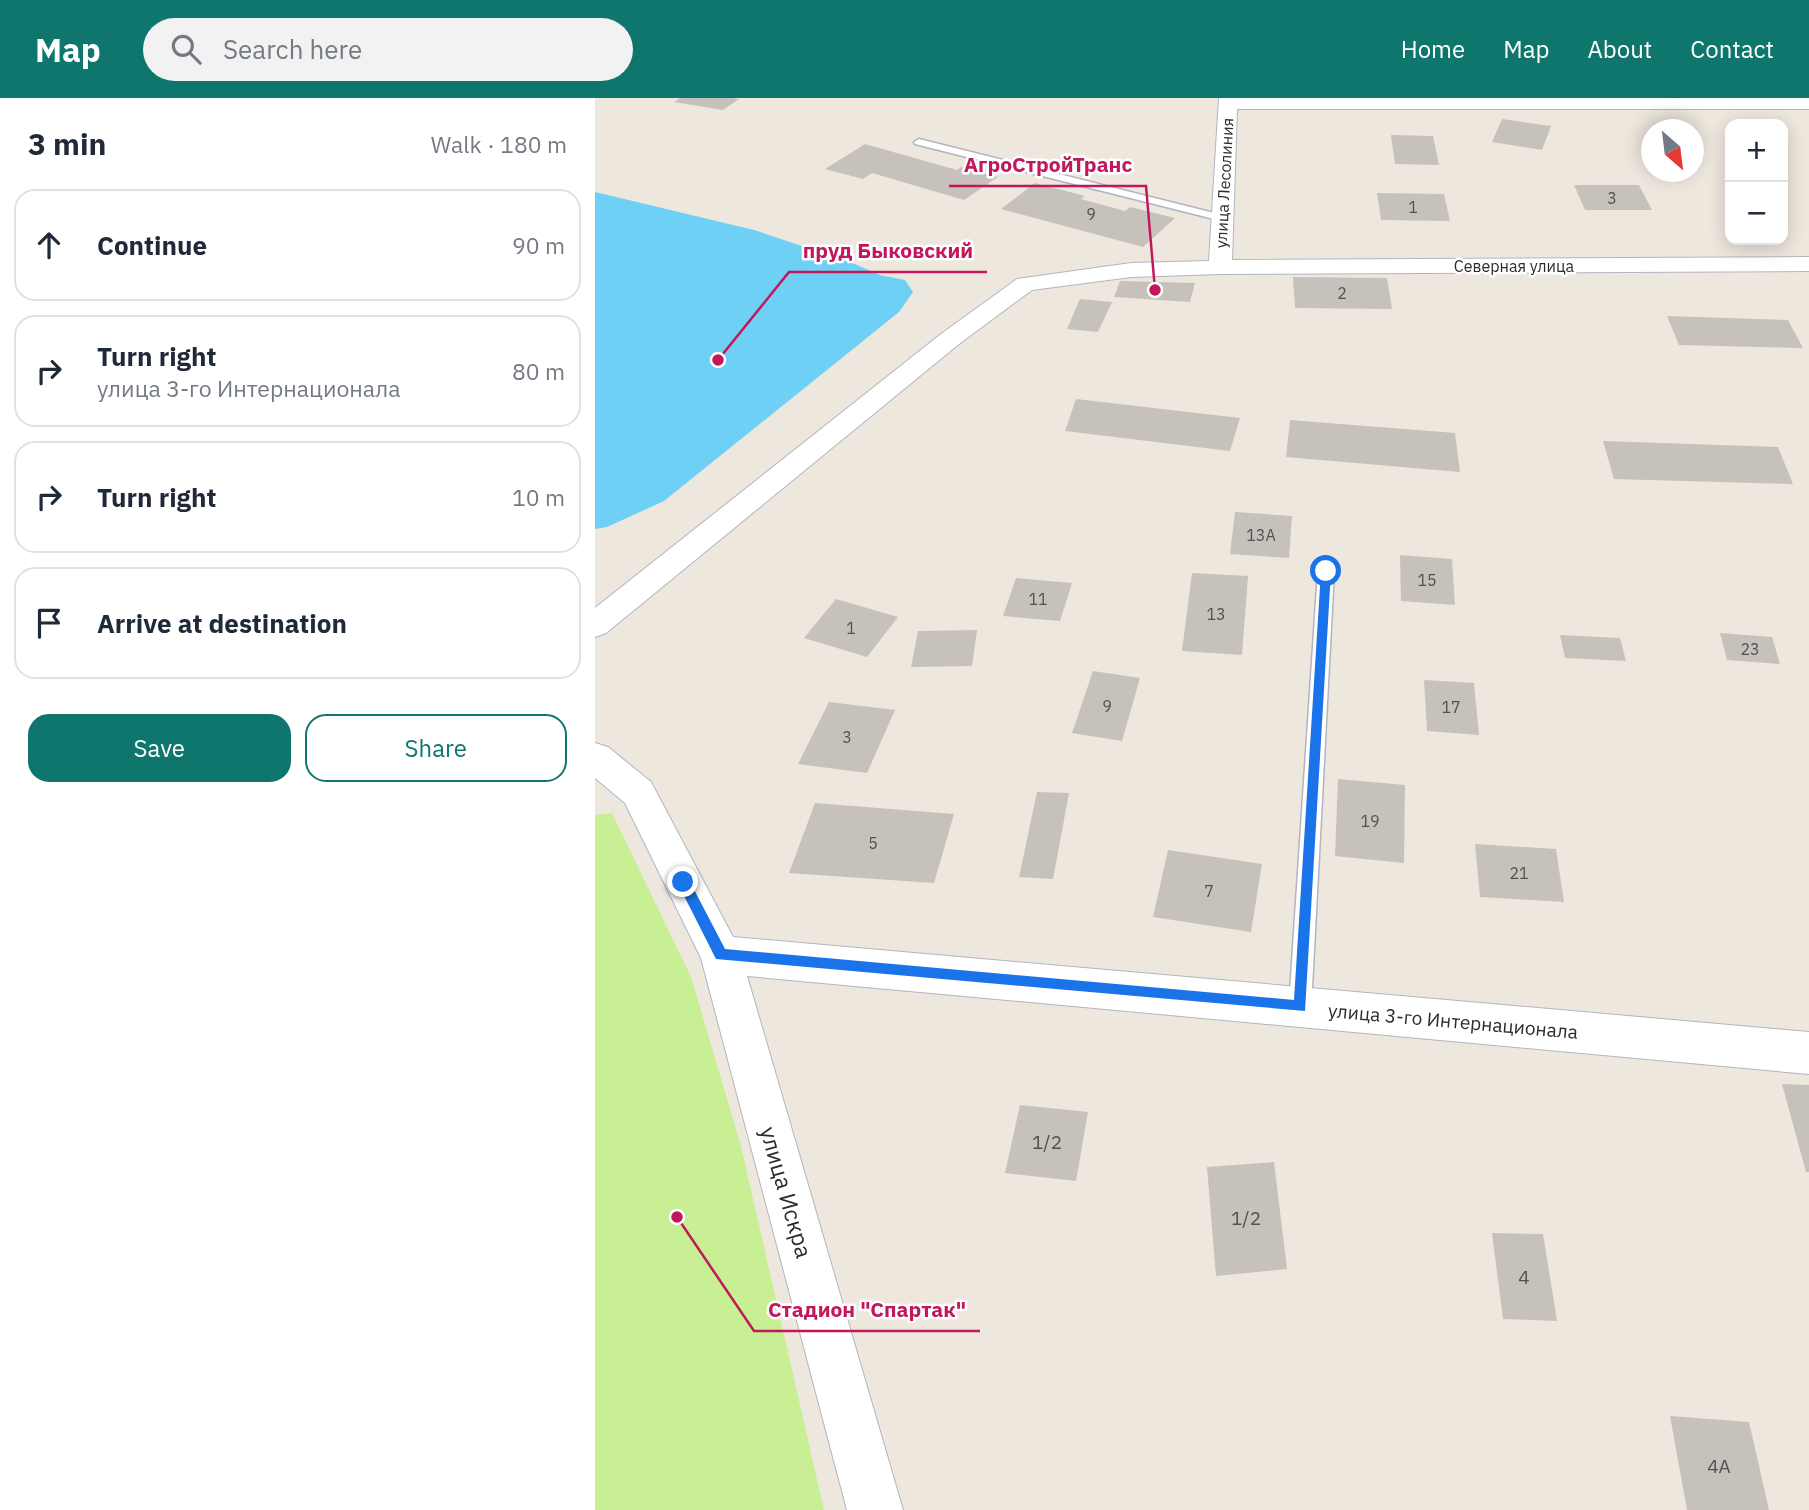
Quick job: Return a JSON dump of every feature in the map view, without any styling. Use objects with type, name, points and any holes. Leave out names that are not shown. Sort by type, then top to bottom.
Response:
[{"type":"street","points":[[1228,101],[1809,103]]},
{"type":"street","name":"улица Лесолиния","points":[[1220,267],[1228,101]]},
{"type":"street","name":"Северная улица","points":[[595,625],[950,339],[1025,284],[1131,270],[1220,267],[1809,264]]},
{"type":"street","name":"улица Искра","points":[[595,757],[638,793],[721,955],[876,1510]]},
{"type":"street","name":"улица 3-го Интернационала","points":[[721,955],[1809,1054]]},
{"type":"lane","points":[[919,142],[1222,218]]},
{"type":"lane","points":[[1300,1007],[1326,571]]},
{"type":"green space","points":[[612,813],[691,977],[741,1146],[824,1510],[595,1510],[595,815]]},
{"type":"water","points":[[595,192],[754,230],[850,262],[880,275],[905,280],[913,292],[899,312],[664,501],[607,527],[595,529]]},
{"type":"building","points":[[680,98],[739,99],[723,110],[674,102]]},
{"type":"building","points":[[1502,119],[1551,126],[1542,150],[1492,142]]},
{"type":"building","points":[[1391,135],[1433,136],[1439,165],[1395,164]]},
{"type":"building","points":[[865,144],[957,170],[961,167],[998,177],[964,200],[872,173],[863,179],[825,169]]},
{"type":"building","points":[[1035,183],[1085,196],[1081,199],[1125,211],[1130,207],[1175,218],[1143,247],[1001,209]]},
{"type":"building","points":[[1574,185],[1639,185],[1652,210],[1585,210]]},
{"type":"building","points":[[1377,193],[1444,194],[1450,221],[1381,220]]},
{"type":"building","points":[[1293,277],[1387,278],[1392,309],[1295,308]]},
{"type":"building","points":[[1120,281],[1195,283],[1190,302],[1114,297]]},
{"type":"building","points":[[1080,299],[1112,302],[1098,332],[1067,329]]},
{"type":"building","points":[[1667,316],[1788,320],[1803,348],[1679,345]]},
{"type":"building","points":[[1076,399],[1240,418],[1230,451],[1065,431]]},
{"type":"building","points":[[1290,420],[1455,433],[1460,472],[1286,457]]},
{"type":"building","points":[[1603,441],[1778,447],[1793,484],[1614,479]]},
{"type":"building","points":[[1235,512],[1292,516],[1289,558],[1230,554]]},
{"type":"building","points":[[1400,555],[1452,559],[1455,605],[1401,601]]},
{"type":"building","points":[[1192,573],[1248,576],[1242,655],[1182,651]]},
{"type":"building","points":[[1016,578],[1072,583],[1060,621],[1003,616]]},
{"type":"building","points":[[836,599],[898,617],[867,657],[804,638]]},
{"type":"building","points":[[977,630],[972,666],[911,667],[918,631]]},
{"type":"building","points":[[1720,633],[1772,637],[1780,664],[1727,660]]},
{"type":"building","points":[[1560,635],[1620,638],[1626,661],[1565,658]]},
{"type":"building","points":[[1093,671],[1140,678],[1122,741],[1072,733]]},
{"type":"building","points":[[1424,680],[1474,683],[1479,735],[1427,731]]},
{"type":"building","points":[[829,702],[895,710],[867,773],[798,764]]},
{"type":"building","points":[[1338,779],[1405,785],[1404,863],[1335,856]]},
{"type":"building","points":[[1037,792],[1069,793],[1053,879],[1019,877]]},
{"type":"building","points":[[815,803],[954,814],[934,883],[789,873]]},
{"type":"building","points":[[1475,844],[1556,849],[1564,902],[1480,897]]},
{"type":"building","points":[[1168,850],[1262,864],[1251,932],[1153,917]]},
{"type":"building","points":[[1782,1084],[1809,1085],[1809,1172],[1806,1172]]},
{"type":"building","points":[[1020,1105],[1088,1112],[1076,1181],[1005,1173]]},
{"type":"building","points":[[1274,1162],[1287,1269],[1216,1276],[1207,1167]]},
{"type":"building","points":[[1492,1233],[1543,1234],[1557,1321],[1503,1319]]},
{"type":"building","points":[[1670,1416],[1749,1422],[1769,1510],[1687,1510]]},
{"type":"place","name":"АгроСтройТранс","points":[[1155,290]]},
{"type":"place","name":"пруд Быковский","points":[[718,360]]},
{"type":"place","name":"Стадион \"Спартак\"","points":[[677,1217]]},
{"type":"route","points":[[683,882],[721,955],[1300,1007],[1326,571]]}]
